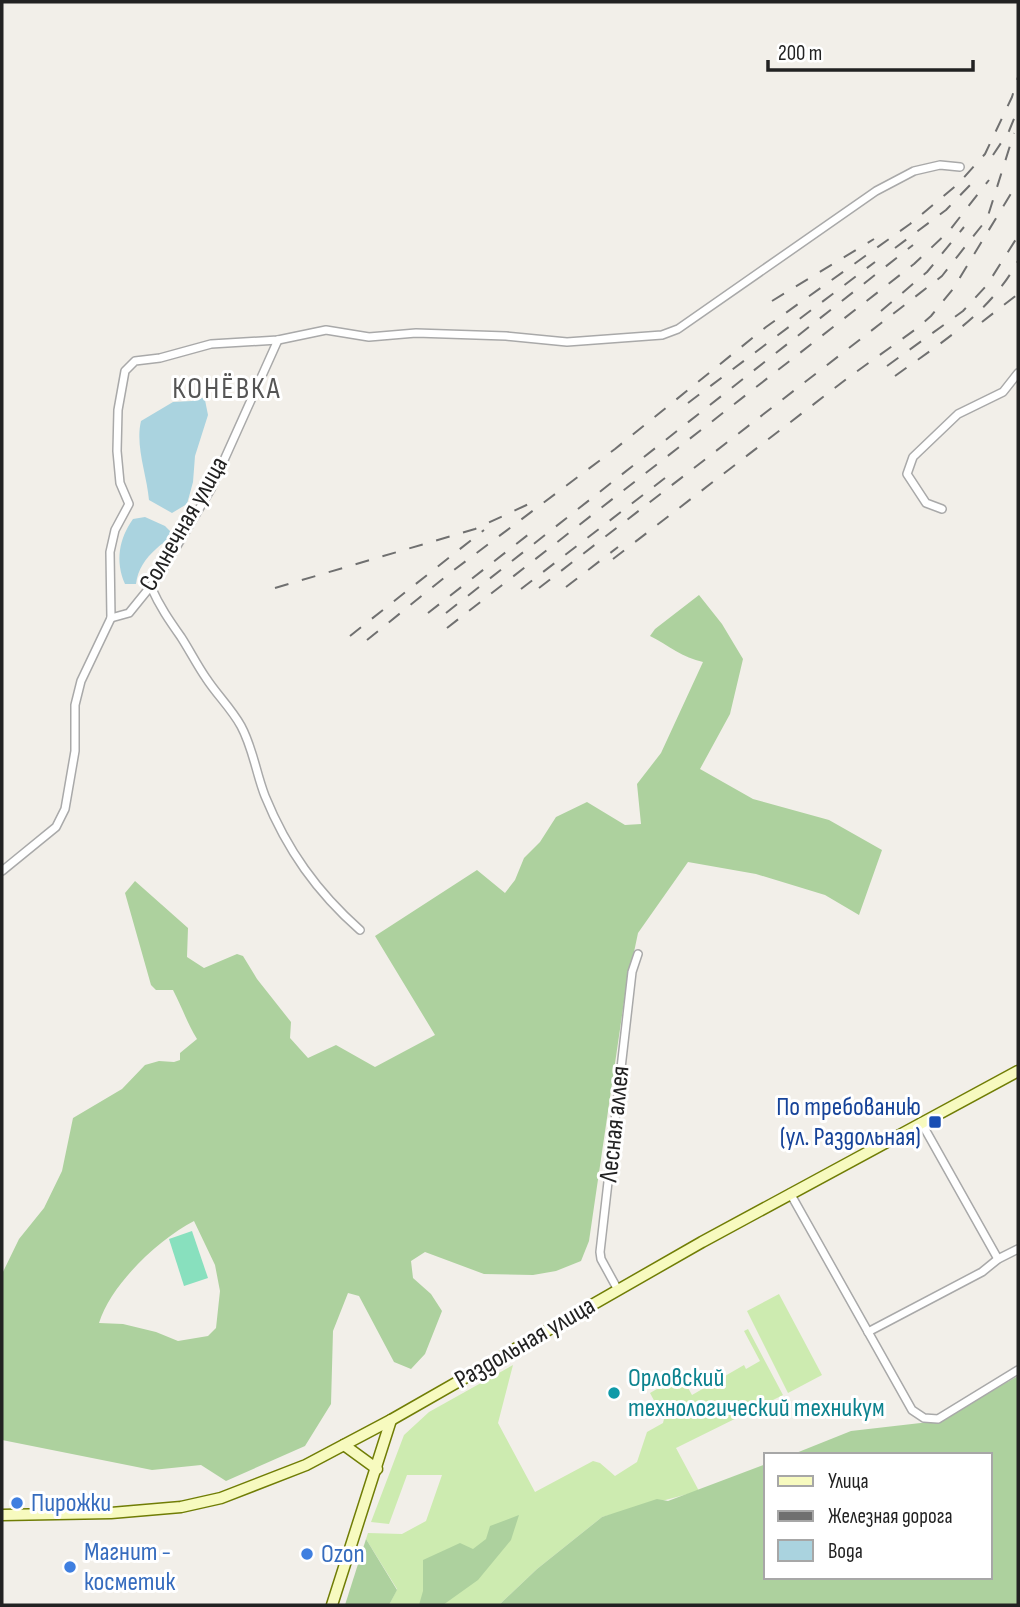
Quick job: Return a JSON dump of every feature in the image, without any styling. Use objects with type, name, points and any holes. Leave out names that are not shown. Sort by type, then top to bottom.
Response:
[{"type":"main road","name":"Раздольная улица","points":[[2,1516],[111,1513],[181,1507],[221,1498],[290,1472],[391,1419],[790,1193],[1018,1071]]},
{"type":"main road","points":[[332,1605],[391,1419]]},
{"type":"main road","points":[[344,1445],[377,1469]]},
{"type":"street","points":[[2,871],[56,827],[65,810],[75,751],[75,705],[81,681],[111,618],[110,552],[115,530],[129,504],[120,483],[117,451],[118,410],[125,371],[135,361],[160,358],[211,344],[278,340],[336,330],[369,337],[416,333],[506,336],[567,342],[662,335],[678,328],[876,191],[914,171],[940,165],[960,167]]},
{"type":"street","name":"Солнечная улица","points":[[111,618],[129,612],[151,587],[211,489],[278,340]]},
{"type":"street","points":[[942,509],[926,503],[906,474],[913,457],[958,414],[1003,392],[1018,373]]},
{"type":"street","points":[[151,587],[161,611],[247,738],[264,795],[292,849],[331,904],[360,930]]},
{"type":"street","name":"Лесная аллея","points":[[618,1290],[600,1252],[632,972],[638,954]]},
{"type":"street","points":[[921,1122],[998,1259]]},
{"type":"street","points":[[790,1193],[912,1410],[924,1418],[938,1419],[1018,1370]]},
{"type":"street","points":[[869,1332],[982,1272],[998,1259],[1018,1249]]},
{"type":"green space","points":[[699,595],[722,624],[743,659],[730,714],[700,769],[753,799],[829,820],[882,850],[859,915],[825,895],[756,874],[688,862],[638,933],[625,995],[589,1241],[581,1261],[556,1271],[533,1275],[484,1274],[425,1252],[411,1261],[413,1278],[431,1294],[442,1311],[425,1354],[411,1369],[394,1362],[359,1296],[348,1293],[333,1331],[331,1404],[305,1446],[226,1481],[201,1465],[152,1470],[2,1440],[2,1274],[19,1239],[44,1208],[62,1171],[73,1118],[122,1089],[145,1065],[180,1060],[180,1053],[197,1039],[173,990],[156,990],[151,985],[125,893],[135,881],[188,928],[187,957],[204,968],[237,954],[243,956],[257,979],[291,1022],[290,1038],[308,1058],[336,1045],[375,1067],[435,1035],[375,936],[477,870],[505,893],[515,880],[524,858],[540,842],[556,817],[587,802],[625,825],[641,824],[637,784],[661,753],[703,662],[650,636],[655,629]],"holes":[[[194,1221],[215,1265],[220,1291],[216,1328],[208,1336],[178,1341],[156,1332],[123,1324],[99,1323],[114,1293],[138,1264],[166,1239]]]},
{"type":"green space","points":[[192,1231],[208,1278],[184,1286],[169,1239]]},
{"type":"green space","points":[[779,1294],[822,1375],[788,1393],[747,1311]]},
{"type":"green space","points":[[748,1329],[783,1395],[676,1448],[699,1491],[602,1517],[537,1569],[499,1605],[389,1605],[397,1589],[366,1539],[368,1533],[402,1534],[426,1521],[442,1475],[407,1475],[389,1524],[371,1522],[404,1435],[429,1412],[513,1365],[498,1423],[535,1492],[593,1461],[600,1463],[615,1476],[637,1462],[647,1432],[663,1423],[664,1419],[650,1393],[681,1375],[692,1395],[744,1365],[746,1369],[760,1361],[744,1331]]},
{"type":"green space","points":[[1018,1376],[1018,1605],[499,1605],[537,1569],[602,1517],[657,1499],[668,1501],[764,1465],[764,1579],[992,1579],[992,1453],[796,1453],[851,1431],[938,1421]]},
{"type":"green space","points":[[519,1515],[511,1540],[478,1580],[443,1605],[419,1605],[423,1591],[423,1560],[460,1543],[473,1549],[486,1539],[490,1526]]},
{"type":"green space","points":[[366,1539],[397,1590],[389,1605],[345,1605]]},
{"type":"water","points":[[198,395],[205,400],[208,415],[195,456],[193,482],[187,504],[172,513],[149,500],[140,450],[141,421],[173,402],[192,401]]},
{"type":"water","points":[[145,517],[165,526],[172,533],[145,561],[136,584],[125,584],[119,559],[124,534],[133,519]]},
{"type":"railway","points":[[367,640],[450,573],[615,449],[766,327],[910,224],[958,184],[985,154],[1012,97],[1018,77]]},
{"type":"railway","points":[[993,155],[1009,131],[1018,109]]},
{"type":"railway","points":[[539,588],[942,276],[987,219],[1014,133]]},
{"type":"railway","points":[[447,628],[914,264],[949,231],[989,180]]},
{"type":"railway","points":[[613,559],[931,316],[953,289],[1018,182]]},
{"type":"railway","points":[[895,248],[946,210],[972,183]]},
{"type":"railway","points":[[881,311],[927,272],[964,227]]},
{"type":"railway","points":[[887,366],[963,311],[987,285],[1018,236]]},
{"type":"railway","points":[[772,301],[874,239]]},
{"type":"railway","points":[[446,613],[913,245]]},
{"type":"railway","points":[[895,376],[979,311],[994,296],[1018,261]]},
{"type":"railway","points":[[688,403],[875,262]]},
{"type":"railway","points":[[982,322],[1018,294]]},
{"type":"railway","points":[[521,589],[665,478]]},
{"type":"railway","points":[[275,588],[475,529],[533,502]]},
{"type":"railway","points":[[428,613],[538,527]]},
{"type":"railway","points":[[350,636],[484,530]]},
{"type":"railway","points":[[566,587],[618,547]]},
{"type":"place","name":"По требованию (ул. Раздольная)","points":[[935,1122]]},
{"type":"place","name":"Орловский технологический техникум","points":[[614,1393]]},
{"type":"place","name":"Пирожки","points":[[17,1503]]},
{"type":"place","name":"Ozon","points":[[307,1554]]},
{"type":"place","name":"Магнит - косметик","points":[[70,1567]]},
{"type":"district","name":"КОНЁВКА","points":[[227,389]]}]
